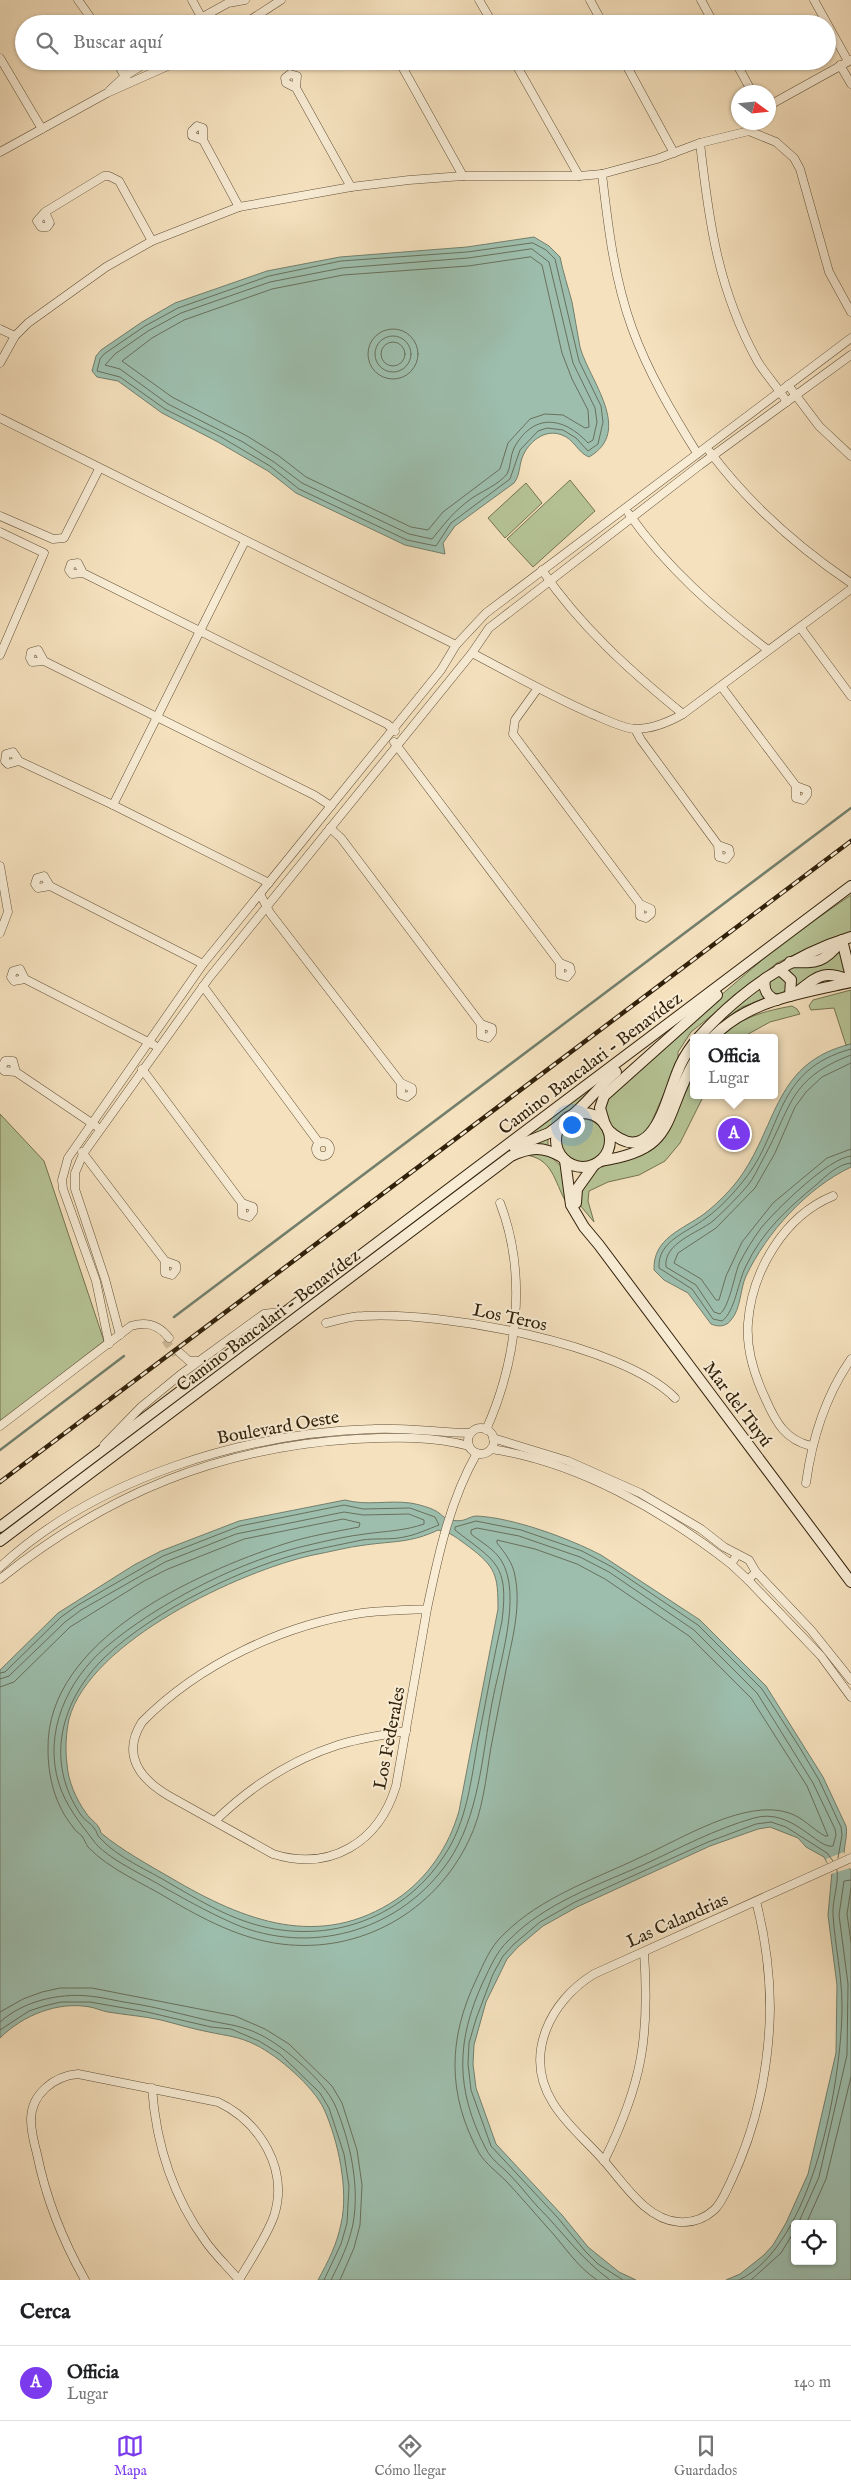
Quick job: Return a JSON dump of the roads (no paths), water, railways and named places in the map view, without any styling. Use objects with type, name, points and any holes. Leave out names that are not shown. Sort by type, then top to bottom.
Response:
[{"type":"main road","name":"Camino Bancalari - Benavídez","points":[[0,1527],[486,1163],[851,886]]},
{"type":"main road","points":[[702,1034],[729,1008],[788,962],[847,938],[851,977]]},
{"type":"main road","name":"Camino Bancalari - Benavídez","points":[[606,1128],[600,1104],[607,1092],[774,944]]},
{"type":"main road","points":[[779,969],[791,980],[791,995]]},
{"type":"main road","points":[[766,979],[765,987],[768,994],[778,1000]]},
{"type":"main road","points":[[716,1034],[735,1017],[778,1000],[791,995],[851,982]]},
{"type":"main road","name":"Camino Bancalari - Benavídez","points":[[486,1163],[506,1151],[549,1133],[585,1105],[608,1079],[715,990]]},
{"type":"main road","points":[[599,1245],[584,1227],[571,1204],[564,1159],[556,1137],[568,1118],[586,1114],[597,1118],[616,1138],[629,1143],[642,1140],[650,1135],[657,1124],[678,1070],[690,1050]]},
{"type":"main road","points":[[564,1159],[582,1167],[634,1154],[655,1142],[665,1127],[690,1071]]},
{"type":"main road","points":[[599,1245],[577,1208],[575,1195],[580,1183],[609,1147],[606,1128]]},
{"type":"main road","name":"Camino Bancalari - Benavídez","points":[[0,1541],[511,1156],[524,1150],[541,1148],[564,1159]]},
{"type":"main road","name":"Mar del Tuyú","points":[[599,1245],[851,1582]]},
{"type":"street","points":[[78,0],[89,15]]},
{"type":"street","points":[[192,0],[200,15]]},
{"type":"street","points":[[210,15],[228,3],[245,0]]},
{"type":"street","points":[[258,15],[281,0]]},
{"type":"street","points":[[479,0],[488,15]]},
{"type":"street","points":[[590,0],[598,15]]},
{"type":"street","points":[[701,0],[709,15]]},
{"type":"street","points":[[814,0],[823,15]]},
{"type":"street","points":[[836,37],[850,60],[836,68]]},
{"type":"street","points":[[0,58],[42,129]]},
{"type":"street","points":[[840,66],[851,84]]},
{"type":"street","points":[[121,70],[129,84]]},
{"type":"street","points":[[107,94],[125,76],[135,70]]},
{"type":"street","points":[[0,152],[107,94],[159,70]]},
{"type":"street","points":[[404,70],[463,176]]},
{"type":"street","points":[[519,70],[579,176]]},
{"type":"street","points":[[629,70],[674,153]]},
{"type":"street","points":[[740,70],[748,85]]},
{"type":"street","points":[[776,102],[833,70]]},
{"type":"street","points":[[296,88],[351,187]]},
{"type":"street","points":[[0,363],[15,336],[36,317],[77,286],[152,241],[240,207],[351,187],[463,176],[579,176],[602,174],[674,153],[700,143],[749,131],[776,142],[790,154],[800,168],[829,272],[851,312]]},
{"type":"street","points":[[203,140],[240,207]]},
{"type":"street","points":[[700,143],[708,213],[725,286],[749,344],[767,376],[786,402]]},
{"type":"street","points":[[602,174],[613,256],[632,327],[662,393],[700,465]]},
{"type":"street","points":[[45,212],[104,176],[115,177],[120,181],[152,241]]},
{"type":"street","points":[[0,329],[15,336]]},
{"type":"street","points":[[108,1344],[96,1281],[63,1189],[64,1170],[76,1146],[94,1124],[201,967],[390,732],[449,657],[456,645],[495,605],[851,338]]},
{"type":"street","points":[[120,1335],[105,1279],[75,1189],[75,1172],[84,1154],[145,1071],[209,978],[464,663],[496,620],[713,455],[851,355]]},
{"type":"street","points":[[788,385],[819,426],[851,456]]},
{"type":"street","points":[[0,418],[456,645]]},
{"type":"street","points":[[706,446],[735,485],[767,518],[815,558],[851,583]]},
{"type":"street","points":[[0,516],[53,539],[64,538],[99,468]]},
{"type":"street","points":[[625,508],[686,582],[726,618],[768,650]]},
{"type":"street","points":[[0,532],[44,553],[0,655]]},
{"type":"street","points":[[113,805],[245,541]]},
{"type":"street","points":[[542,570],[607,647],[645,684],[683,714]]},
{"type":"street","points":[[84,573],[200,631],[390,732],[399,741],[560,964]]},
{"type":"street","points":[[474,649],[538,688],[601,718],[635,729],[657,725],[683,714],[851,589]]},
{"type":"street","points":[[800,627],[851,696]]},
{"type":"street","points":[[464,636],[474,638],[474,649]]},
{"type":"street","points":[[449,657],[456,664],[464,663]]},
{"type":"street","points":[[44,660],[314,795],[338,819]]},
{"type":"street","points":[[721,686],[796,786]]},
{"type":"street","points":[[538,688],[515,720],[513,734],[640,904]]},
{"type":"street","points":[[635,729],[641,740],[718,845]]},
{"type":"street","points":[[20,761],[269,883]]},
{"type":"street","points":[[317,824],[341,838],[481,1024]]},
{"type":"street","points":[[0,866],[8,904],[7,918],[0,933]]},
{"type":"street","points":[[50,886],[201,967],[209,978]]},
{"type":"street","points":[[260,894],[270,913],[401,1083]]},
{"type":"street","points":[[0,901],[8,904]]},
{"type":"street","points":[[26,980],[160,1048]]},
{"type":"street","points":[[190,984],[202,988],[320,1143]]},
{"type":"street","points":[[135,1065],[145,1071],[242,1203]]},
{"type":"street","points":[[16,1072],[102,1130]]},
{"type":"street","points":[[76,1146],[165,1261]]},
{"type":"street","points":[[811,1446],[788,1437],[774,1418],[757,1382],[749,1345],[748,1324],[756,1285],[775,1247],[788,1227],[817,1202],[833,1196]]},
{"type":"street","points":[[486,1430],[504,1379],[514,1331],[514,1259],[510,1235],[500,1203]]},
{"type":"street","points":[[96,1281],[105,1279]]},
{"type":"street","points":[[91,1459],[134,1413],[180,1375],[264,1314],[289,1310]]},
{"type":"street","name":"Los Teros","points":[[326,1323],[349,1317],[383,1315],[454,1321],[514,1331],[584,1351],[634,1369],[650,1377],[675,1398]]},
{"type":"street","points":[[0,1426],[127,1329],[140,1324],[153,1325],[160,1328],[167,1339]]},
{"type":"street","points":[[180,1375],[182,1365],[177,1354],[189,1361],[200,1361]]},
{"type":"street","points":[[806,1482],[811,1446],[830,1396],[851,1358]]},
{"type":"street","name":"Boulevard Oeste","points":[[0,1567],[38,1537],[87,1507],[152,1476],[205,1456],[262,1441],[332,1431],[414,1429],[471,1434]]},
{"type":"street","points":[[493,1438],[491,1449],[485,1454],[477,1454],[469,1446],[471,1434],[478,1429],[486,1430],[493,1438],[568,1461],[624,1485],[679,1515],[737,1555],[749,1560],[756,1572],[811,1630],[849,1683],[851,1697]]},
{"type":"street","points":[[332,1431],[333,1441]]},
{"type":"street","name":"Boulevard Oeste","points":[[0,1579],[47,1543],[92,1515],[148,1487],[212,1462],[274,1448],[333,1441],[411,1438],[456,1442],[469,1446]]},
{"type":"street","points":[[491,1449],[566,1470],[620,1494],[678,1526],[730,1564],[748,1580],[849,1683]]},
{"type":"street","name":"Los Federales","points":[[427,1609],[362,1613],[295,1630],[252,1647],[206,1672],[150,1714],[138,1729],[134,1739],[134,1758],[141,1774],[153,1786],[257,1846],[288,1858],[314,1859],[342,1851],[358,1843],[371,1832],[391,1804],[396,1786],[427,1609],[450,1519],[464,1479],[477,1454]]},
{"type":"street","points":[[620,1494],[624,1485]]},
{"type":"street","points":[[87,1507],[92,1515]]},
{"type":"street","points":[[730,1564],[737,1555]]},
{"type":"street","points":[[748,1580],[756,1572]]},
{"type":"street","points":[[214,1821],[253,1788],[292,1764],[338,1745],[406,1731]]},
{"type":"street","name":"Las Calandrias","points":[[756,1901],[765,1936],[769,1974],[768,2044],[759,2099],[735,2172],[720,2202],[704,2217],[692,2221],[670,2221],[660,2218],[651,2212],[563,2118],[552,2102],[542,2070],[543,2040],[552,2015],[572,1989],[594,1974],[849,1858]]},
{"type":"street","points":[[604,2161],[627,2112],[643,2051],[647,2018],[644,1952]]},
{"type":"street","points":[[85,2280],[62,2234],[44,2186],[32,2136],[33,2109],[41,2093],[50,2084],[68,2074],[91,2075],[201,2098],[229,2108],[255,2128],[267,2147],[277,2179],[277,2202],[268,2229],[239,2280],[207,2244],[177,2193],[157,2129],[152,2088]]},
{"type":"water","points":[[534,237],[549,246],[560,257],[572,302],[580,347],[605,405],[608,433],[602,446],[589,457],[562,435],[549,433],[538,438],[525,452],[514,483],[455,526],[443,543],[445,554],[405,545],[296,493],[268,471],[162,413],[118,381],[97,377],[92,371],[96,356],[101,350],[142,322],[175,303],[267,271],[340,257],[467,247]]},
{"type":"water","points":[[851,1044],[851,1167],[819,1187],[790,1213],[765,1243],[746,1276],[739,1305],[734,1315],[724,1325],[711,1324],[688,1293],[664,1280],[654,1270],[658,1250],[670,1236],[704,1214],[729,1191],[753,1156],[781,1097],[807,1065],[826,1053]]},
{"type":"water","points":[[345,1500],[361,1503],[394,1502],[421,1505],[433,1509],[451,1520],[460,1521],[477,1516],[507,1521],[540,1530],[601,1555],[700,1620],[766,1686],[823,1777],[847,1832],[844,1855],[847,1866],[851,1870],[851,2280],[726,2280],[740,2274],[764,2255],[773,2245],[786,2223],[808,2174],[836,2053],[837,1985],[828,1915],[832,1872],[824,1857],[806,1847],[798,1838],[770,1827],[758,1829],[710,1846],[577,1907],[543,1926],[507,1959],[486,2002],[474,2045],[473,2064],[476,2088],[496,2144],[562,2215],[588,2247],[619,2272],[636,2280],[318,2280],[332,2253],[341,2224],[344,2196],[341,2165],[334,2135],[319,2100],[294,2072],[274,2056],[250,2042],[238,2038],[154,2019],[78,2006],[54,2008],[42,2012],[19,2023],[0,2038],[0,1670],[58,1613],[134,1565],[161,1551],[239,1521]],"holes":[[[438,1530],[447,1532],[477,1553],[490,1566],[496,1580],[498,1609],[455,1824],[436,1860],[408,1891],[368,1915],[339,1924],[311,1927],[282,1924],[226,1907],[135,1857],[101,1833],[99,1827],[82,1808],[73,1790],[66,1759],[66,1747],[69,1719],[83,1690],[106,1663],[136,1637],[172,1614],[209,1593],[247,1576],[282,1563],[313,1555],[358,1546],[402,1541]]]},
{"type":"waterway","points":[[174,1317],[851,808]]},
{"type":"waterway","points":[[0,1450],[124,1356]]},
{"type":"tunnel","points":[[165,1340],[176,1355]]},
{"type":"railway","points":[[0,1482],[851,841]]},
{"type":"place","name":"Officia","points":[[734,1134]]}]
